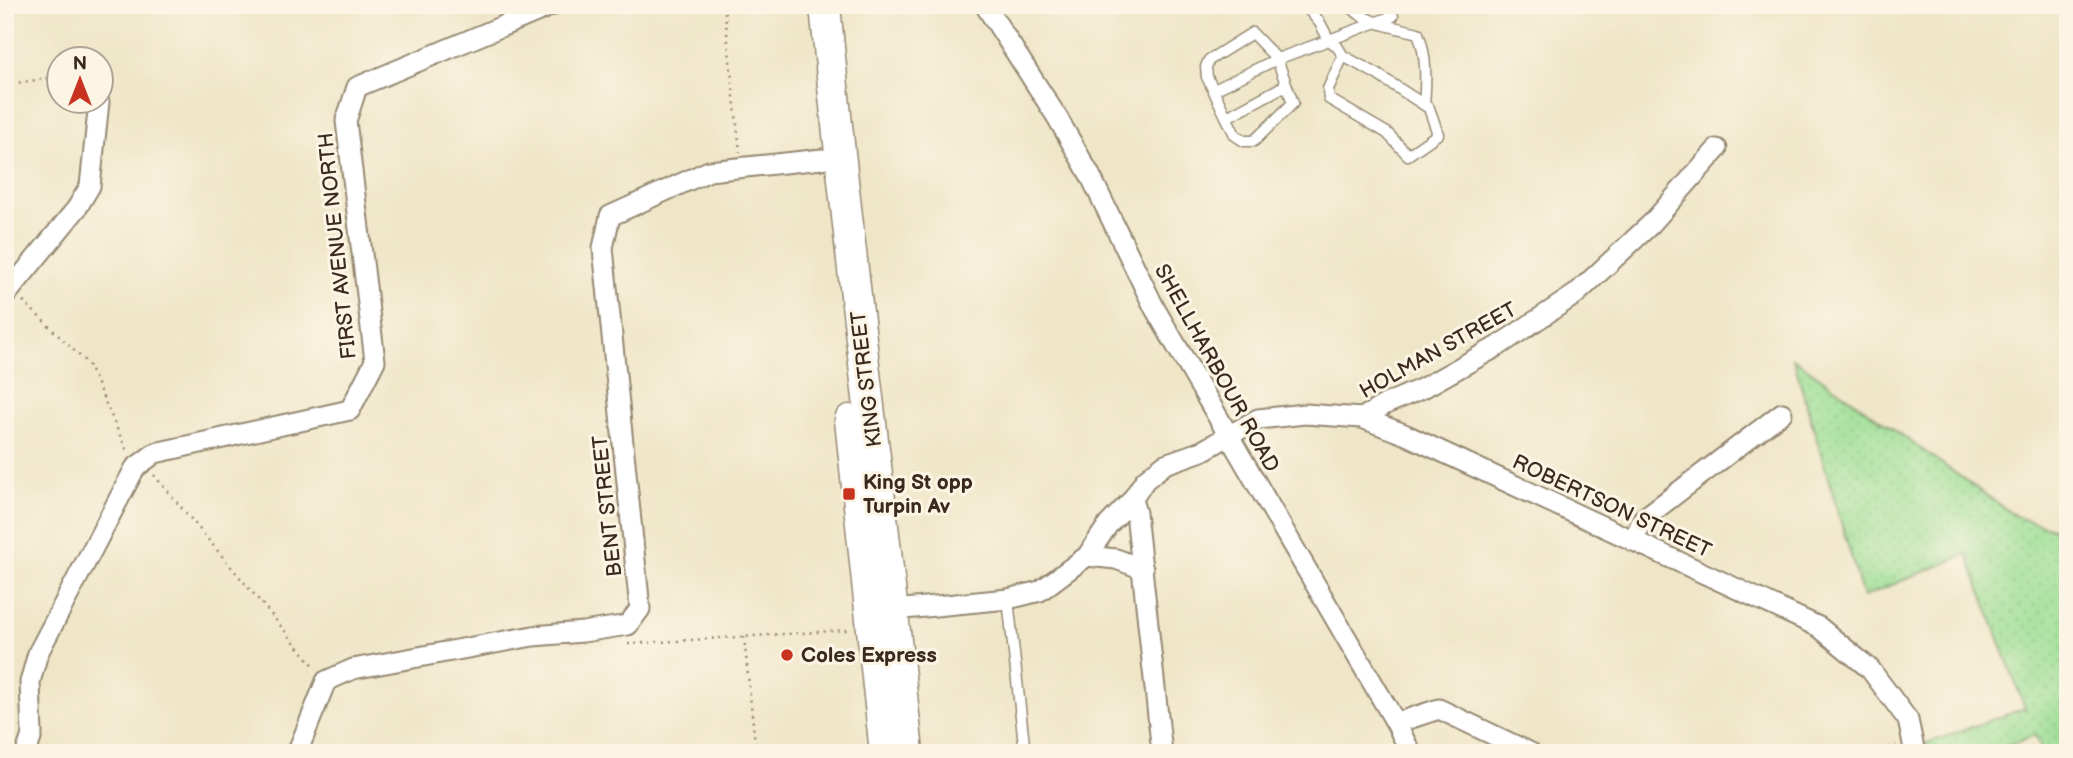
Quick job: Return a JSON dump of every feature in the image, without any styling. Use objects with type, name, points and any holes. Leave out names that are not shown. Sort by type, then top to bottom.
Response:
[{"type":"main road","name":"KING STREET","points":[[807,5],[885,753]]},
{"type":"main road","name":"KING STREET","points":[[825,5],[839,162],[894,610],[908,753]]},
{"type":"street","name":"FIRST AVENUE NORTH","points":[[139,465],[155,453],[350,410],[375,361],[346,121],[357,87],[553,5]]},
{"type":"street","name":"SHELLHARBOUR ROAD","points":[[985,5],[1057,117],[1090,175],[1155,309],[1411,753]]},
{"type":"street","points":[[8,292],[77,208],[90,186],[98,116]]},
{"type":"street","name":"HOLMAN STREET","points":[[1362,418],[1498,346],[1576,294],[1652,223],[1717,149]]},
{"type":"street","name":"BENT STREET","points":[[297,753],[326,681],[353,669],[533,636],[628,625],[640,609],[603,248],[610,216],[709,171],[822,159]]},
{"type":"street","points":[[1633,541],[1643,519],[1782,413]]},
{"type":"street","name":"ROBERTSON STREET","points":[[894,610],[1040,592],[1087,556],[1108,525],[1132,500],[1145,480],[1165,464],[1202,451],[1258,419],[1305,414],[1362,418],[1404,434],[1819,627],[1870,668],[1908,720],[1915,753]]},
{"type":"street","points":[[26,753],[32,735],[30,682],[38,653],[139,465]]},
{"type":"street","points":[[1132,500],[1143,569],[1162,753]]},
{"type":"street","points":[[1087,556],[1116,559],[1143,569]]},
{"type":"street","points":[[876,656],[882,628],[894,610]]},
{"type":"street","points":[[1396,723],[1439,709],[1531,753]]},
{"type":"lane","points":[[1350,5],[1353,10],[1376,22],[1418,33],[1425,63],[1424,105]]},
{"type":"lane","points":[[1214,90],[1277,60],[1393,16],[1388,5]]},
{"type":"lane","points":[[1307,6],[1343,56],[1429,108],[1438,134],[1408,155],[1387,133],[1329,99],[1328,89],[1343,56]]},
{"type":"lane","points":[[1252,33],[1277,60],[1293,103],[1254,141],[1244,141],[1235,135],[1207,76],[1206,67],[1209,60],[1252,33]]},
{"type":"lane","points":[[1227,117],[1286,85]]},
{"type":"lane","points":[[1008,598],[1024,753]]},
{"type":"path","points":[[724,5],[741,167]]},
{"type":"path","points":[[1985,14],[1991,5]]},
{"type":"path","points":[[5,85],[46,78]]},
{"type":"path","points":[[8,292],[88,364],[139,465],[319,673]]},
{"type":"path","points":[[620,645],[859,629]]},
{"type":"path","points":[[744,637],[757,753]]},
{"type":"green space","points":[[1793,358],[2017,517],[2068,533],[2068,753],[2043,753],[2035,735],[1990,753],[1928,753],[1924,744],[2025,708],[1967,554],[1863,597]]},
{"type":"place","name":"King St opp Turpin Av","points":[[849,494]]},
{"type":"place","name":"Coles Express","points":[[787,655]]}]
